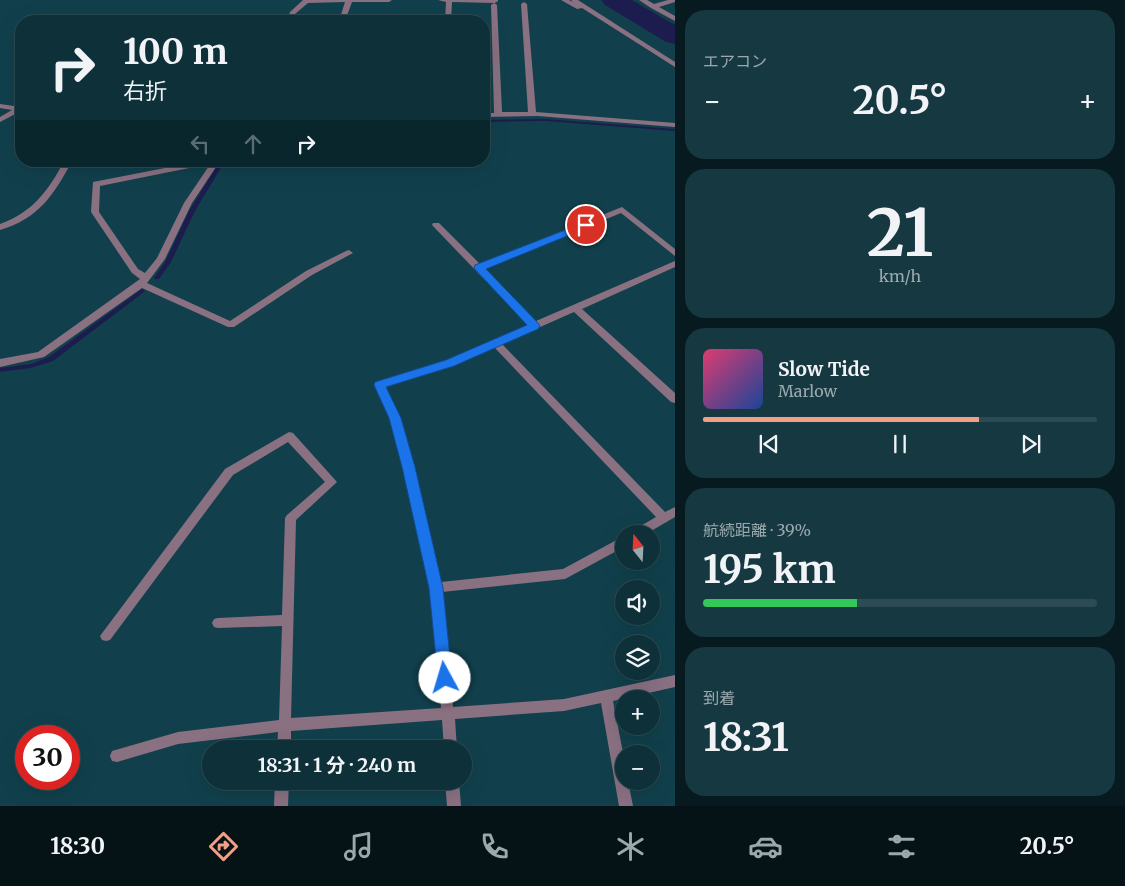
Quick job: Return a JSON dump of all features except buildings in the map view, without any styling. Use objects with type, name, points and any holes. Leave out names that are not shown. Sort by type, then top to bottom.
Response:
[{"type":"street","points":[[291,15],[292,12],[306,1],[389,0]]},
{"type":"street","points":[[441,0],[495,3],[498,114]]},
{"type":"street","points":[[448,15],[449,0]]},
{"type":"street","points":[[564,0],[576,7],[592,11]]},
{"type":"street","points":[[574,0],[675,65]]},
{"type":"street","points":[[642,0],[675,19]]},
{"type":"street","points":[[653,7],[675,0]]},
{"type":"street","points":[[344,15],[349,1]]},
{"type":"street","points":[[524,4],[532,114]]},
{"type":"street","points":[[0,106],[15,108]]},
{"type":"street","points":[[0,120],[15,112]]},
{"type":"street","points":[[490,115],[532,114],[675,125]]},
{"type":"street","points":[[0,226],[10,224],[37,209],[53,191],[65,167]]},
{"type":"street","points":[[183,167],[96,184],[95,212],[144,281],[232,325],[308,273],[350,253]]},
{"type":"street","points":[[0,362],[41,355],[144,281],[161,259],[188,203],[212,167]]},
{"type":"street","points":[[479,268],[622,210],[675,253]]},
{"type":"street","points":[[436,225],[534,326]]},
{"type":"street","points":[[450,740],[436,588],[395,418],[379,385],[450,363],[675,264]]},
{"type":"street","points":[[575,308],[675,399]]},
{"type":"street","points":[[496,343],[664,518]]},
{"type":"street","points":[[106,636],[229,472],[289,436],[332,482],[291,518],[284,740]]},
{"type":"street","points":[[652,525],[675,512]]},
{"type":"street","points":[[436,588],[564,574],[615,546]]},
{"type":"street","points":[[218,623],[288,620]]},
{"type":"street","points":[[118,756],[178,738],[285,725],[564,705],[662,685],[675,680]]},
{"type":"street","points":[[606,696],[626,806]]},
{"type":"street","points":[[281,806],[282,790]]},
{"type":"street","points":[[453,790],[454,806]]},
{"type":"waterway","points":[[614,0],[675,36]]},
{"type":"waterway","points":[[490,121],[546,120],[675,130]]},
{"type":"waterway","points":[[157,278],[168,262],[192,211],[219,167]]},
{"type":"waterway","points":[[0,370],[31,366],[51,359],[142,291]]},
{"type":"route","points":[[445,678],[436,588],[395,418],[379,385],[450,363],[534,326],[479,268],[586,225]]}]
